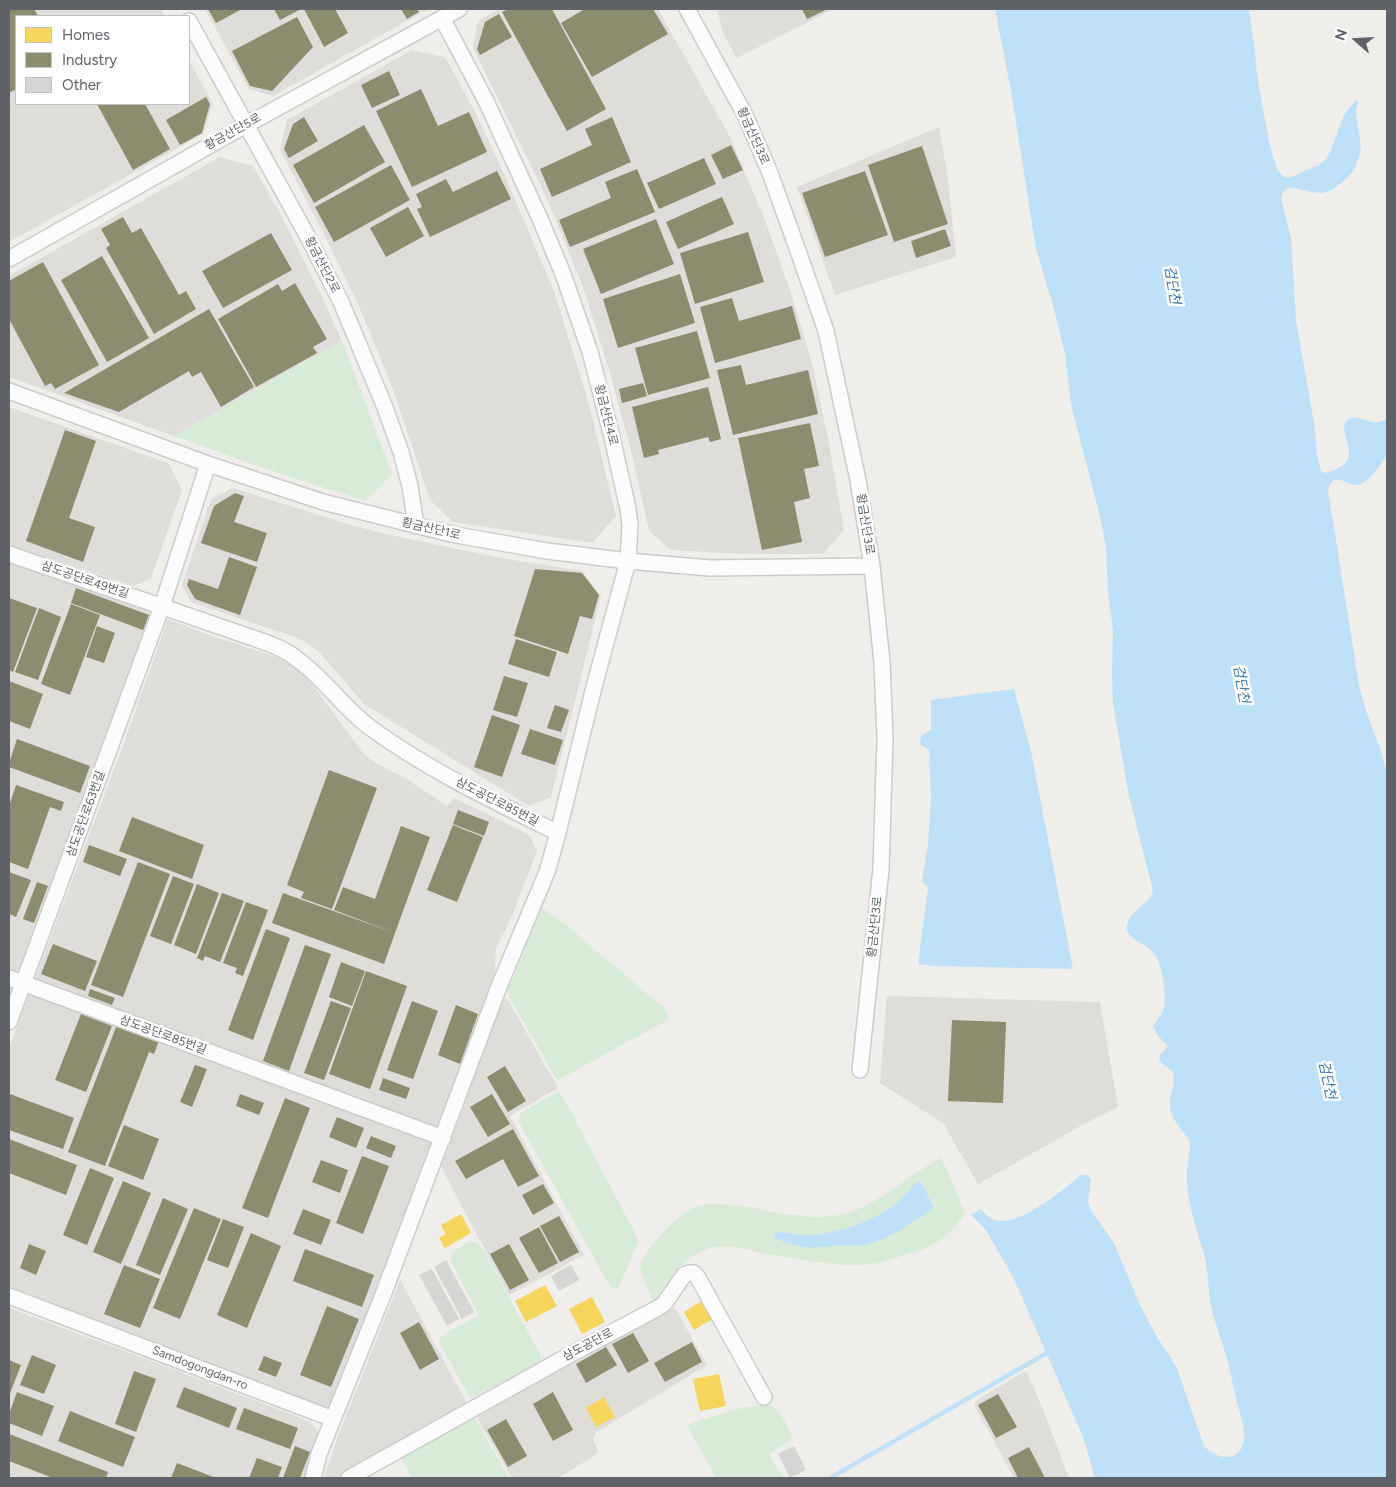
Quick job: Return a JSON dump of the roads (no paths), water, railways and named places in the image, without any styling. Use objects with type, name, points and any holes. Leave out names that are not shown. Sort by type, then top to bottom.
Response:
[{"type":"street","name":"황금산단5로","points":[[9,259],[246,125],[459,9]]},
{"type":"street","name":"황금산단3로","points":[[687,9],[745,115],[774,182],[826,331],[858,480],[872,566],[882,662],[885,739],[881,869],[860,1070]]},
{"type":"street","name":"황금산단4로","points":[[442,18],[486,101],[541,221],[578,315],[590,352],[611,433],[628,509],[630,525],[628,561],[558,833]]},
{"type":"street","name":"황금산단2로","points":[[190,22],[309,239],[341,302],[360,345],[401,452],[410,486],[416,526]]},
{"type":"street","name":"황금산단1로","points":[[9,391],[208,464],[323,502],[416,526],[547,551],[628,561],[710,568],[872,566]]},
{"type":"street","name":"삼도공단로63번길","points":[[9,1022],[162,606],[208,464]]},
{"type":"street","name":"삼도공단로49번길","points":[[9,554],[162,606]]},
{"type":"street","name":"삼도공단로85번길","points":[[162,606],[282,649],[306,666],[349,709],[390,742],[442,774],[558,833]]},
{"type":"street","points":[[313,1478],[319,1454],[383,1295],[500,984],[547,872],[558,833]]},
{"type":"street","name":"삼도공단로85번길","points":[[9,978],[443,1138]]},
{"type":"street","name":"삼도공단로","points":[[349,1478],[656,1309],[664,1304],[684,1275],[689,1273],[694,1273],[698,1278],[764,1396]]},
{"type":"street","name":"Samdogongdan-ro","points":[[9,1296],[333,1418]]},
{"type":"water","name":"검단천","points":[[995,9],[1249,9],[1257,75],[1270,146],[1277,169],[1286,178],[1319,165],[1325,160],[1344,115],[1356,100],[1358,103],[1356,112],[1361,147],[1354,170],[1332,190],[1323,193],[1287,188],[1281,198],[1291,238],[1296,320],[1321,471],[1325,473],[1335,470],[1348,459],[1349,449],[1344,426],[1345,422],[1352,418],[1374,422],[1387,419],[1387,451],[1375,471],[1361,484],[1357,485],[1336,480],[1330,484],[1328,490],[1359,685],[1387,775],[1387,1478],[1095,1478],[1083,1437],[1014,1279],[986,1230],[971,1215],[980,1209],[992,1219],[1002,1221],[1013,1219],[1039,1207],[1081,1175],[1087,1175],[1091,1179],[1088,1202],[1092,1212],[1114,1243],[1139,1303],[1177,1369],[1204,1446],[1216,1455],[1223,1457],[1235,1455],[1240,1451],[1244,1436],[1243,1423],[1228,1362],[1212,1311],[1205,1258],[1189,1201],[1187,1176],[1190,1143],[1172,1116],[1170,1101],[1174,1081],[1173,1073],[1159,1058],[1168,1046],[1153,1027],[1164,1007],[1163,979],[1159,963],[1153,952],[1133,938],[1127,927],[1130,917],[1147,901],[1153,891],[1129,796],[1113,704],[1113,630],[1108,593],[1106,546],[1071,405],[1065,354],[1036,249],[1011,91]]},
{"type":"water","points":[[1014,689],[1031,751],[1073,969],[933,966],[918,964],[928,887],[922,882],[928,844],[931,799],[929,750],[920,744],[921,736],[931,730],[931,700]]},
{"type":"water","points":[[918,1182],[922,1184],[933,1206],[931,1210],[907,1226],[880,1240],[862,1245],[808,1247],[796,1246],[775,1238],[775,1233],[779,1232],[810,1235],[854,1226],[882,1213],[895,1204]]},
{"type":"waterway","points":[[830,1478],[1052,1350]]}]
